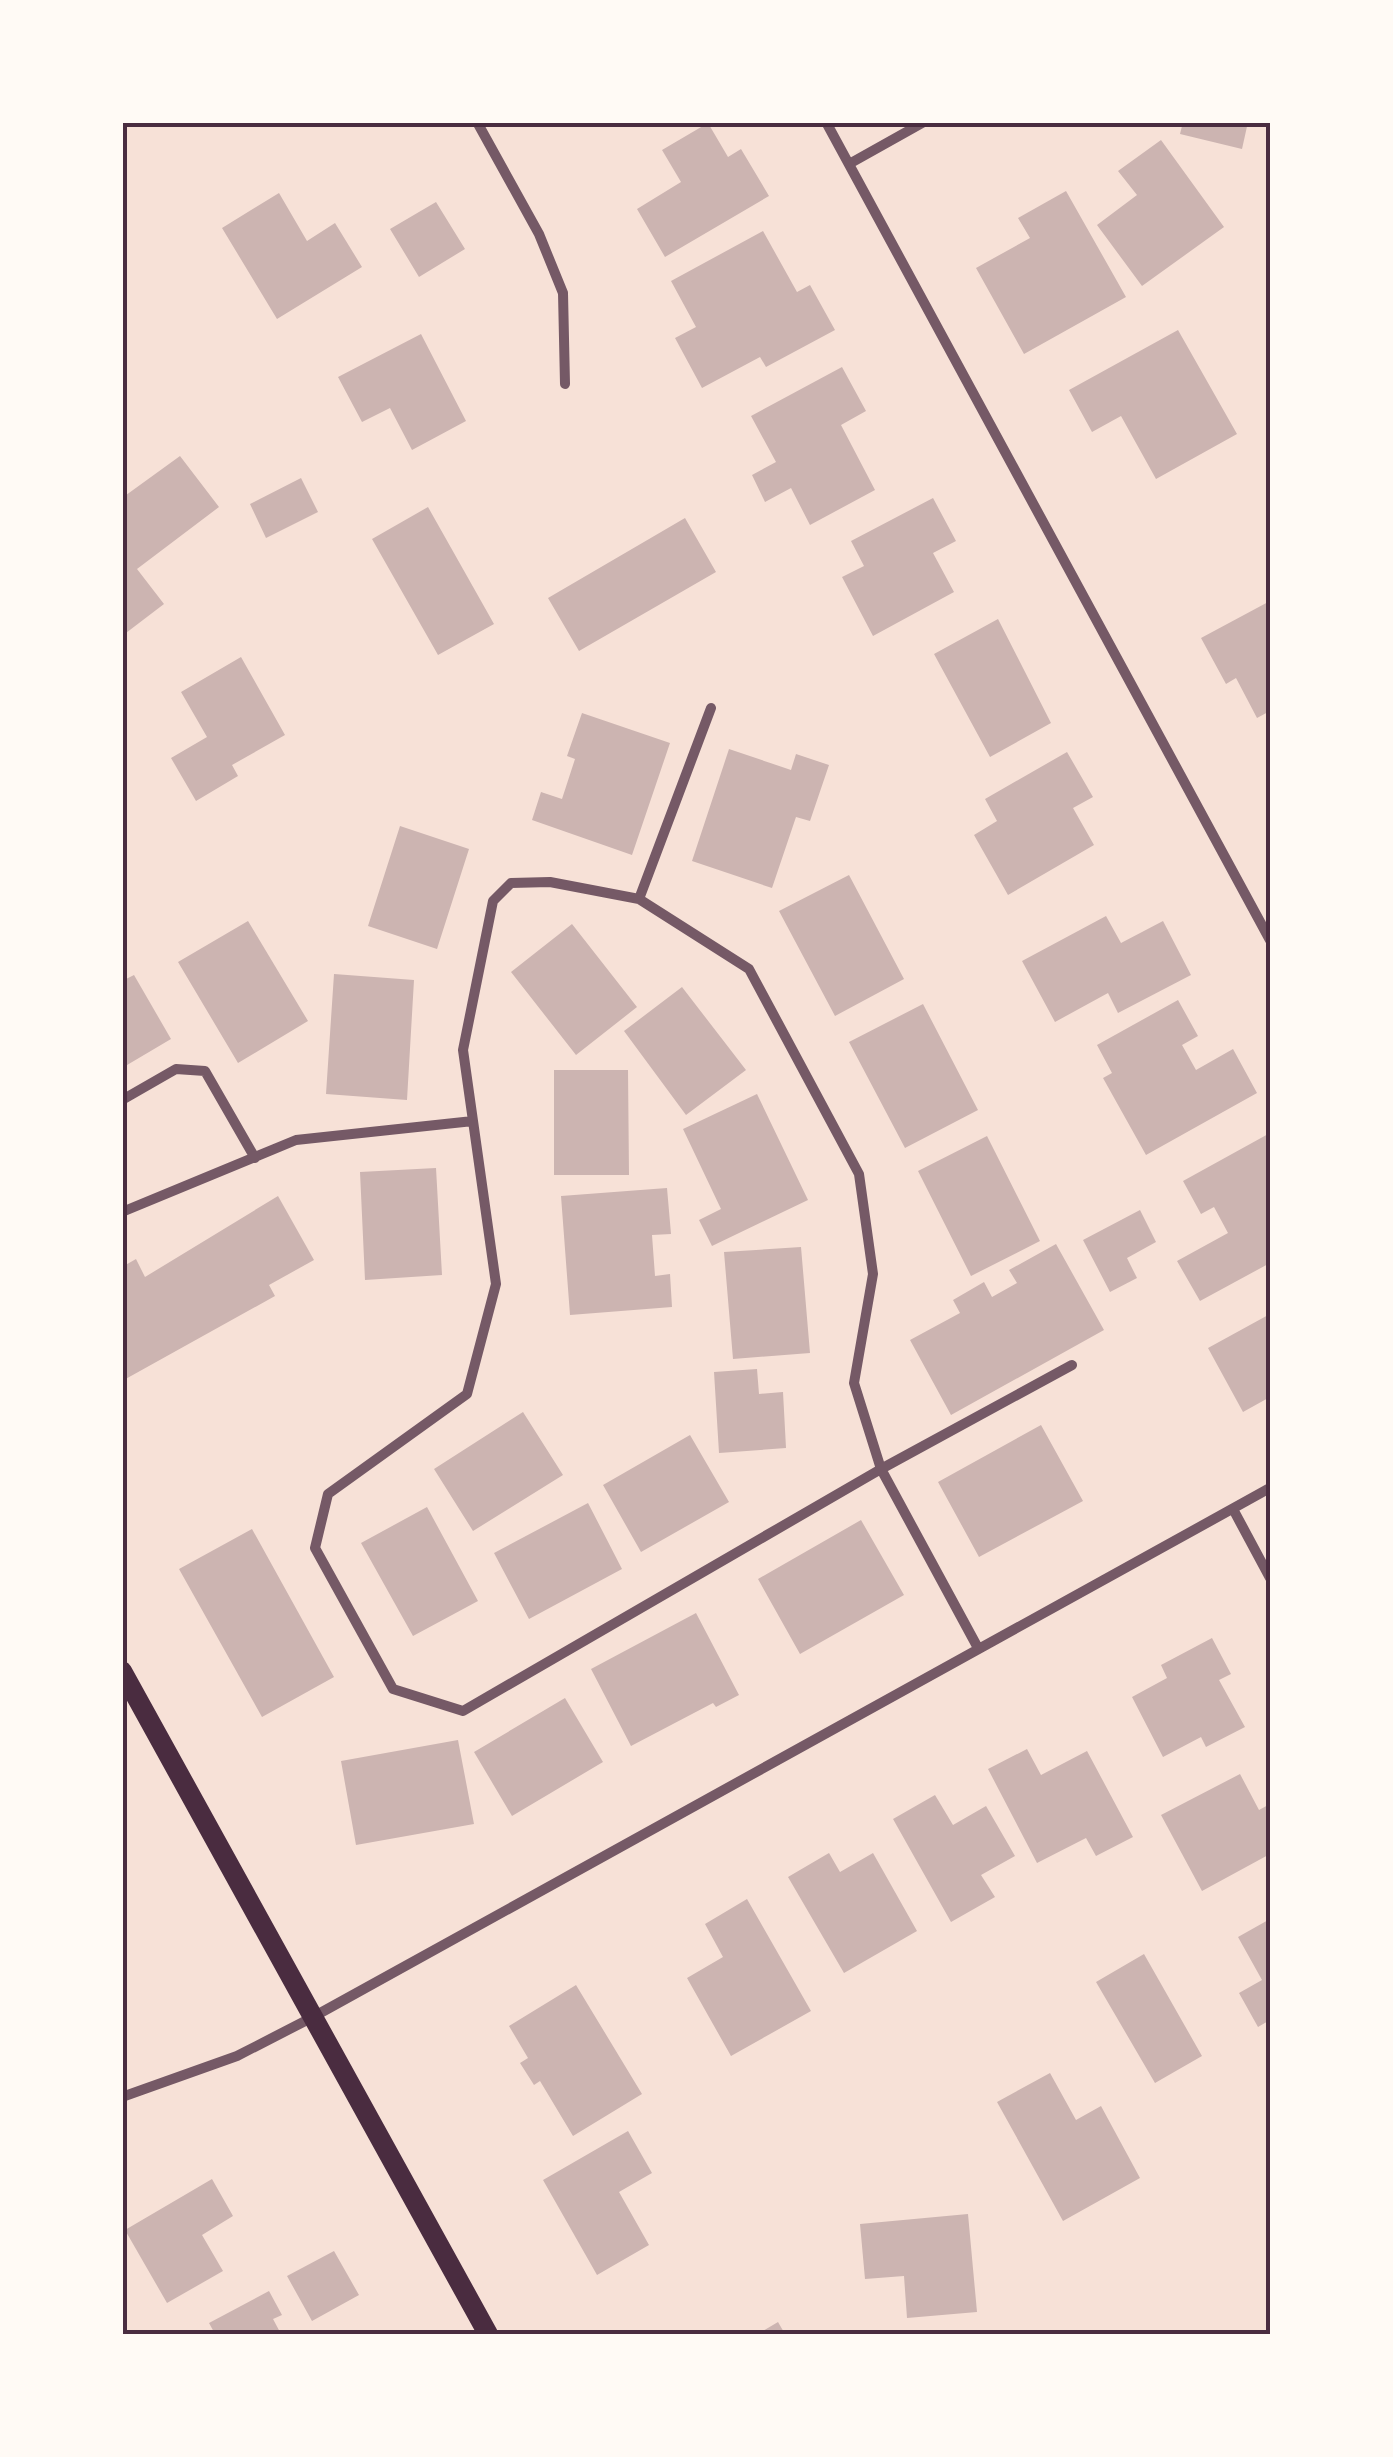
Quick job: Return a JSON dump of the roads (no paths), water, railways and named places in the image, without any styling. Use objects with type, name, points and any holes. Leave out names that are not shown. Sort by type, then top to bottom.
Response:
[{"type":"main road","points":[[122,1670],[488,2334]]},
{"type":"street","points":[[477,122],[539,234],[563,293],[565,384]]},
{"type":"street","points":[[826,122],[1269,932]]},
{"type":"street","points":[[849,164],[924,122]]},
{"type":"street","points":[[639,899],[711,708]]},
{"type":"street","points":[[978,1648],[881,1469],[854,1383],[873,1274],[860,1174],[749,970],[639,899],[550,882],[511,882],[494,901],[463,1050],[496,1284],[467,1394],[328,1494],[315,1548],[392,1689],[463,1712],[881,1469],[1072,1365]]},
{"type":"street","points":[[122,1100],[176,1069],[205,1071],[255,1158]]},
{"type":"street","points":[[122,1212],[296,1140],[474,1121]]},
{"type":"street","points":[[122,2097],[238,2056],[1270,1488]]},
{"type":"street","points":[[1232,1509],[1270,1578]]}]
